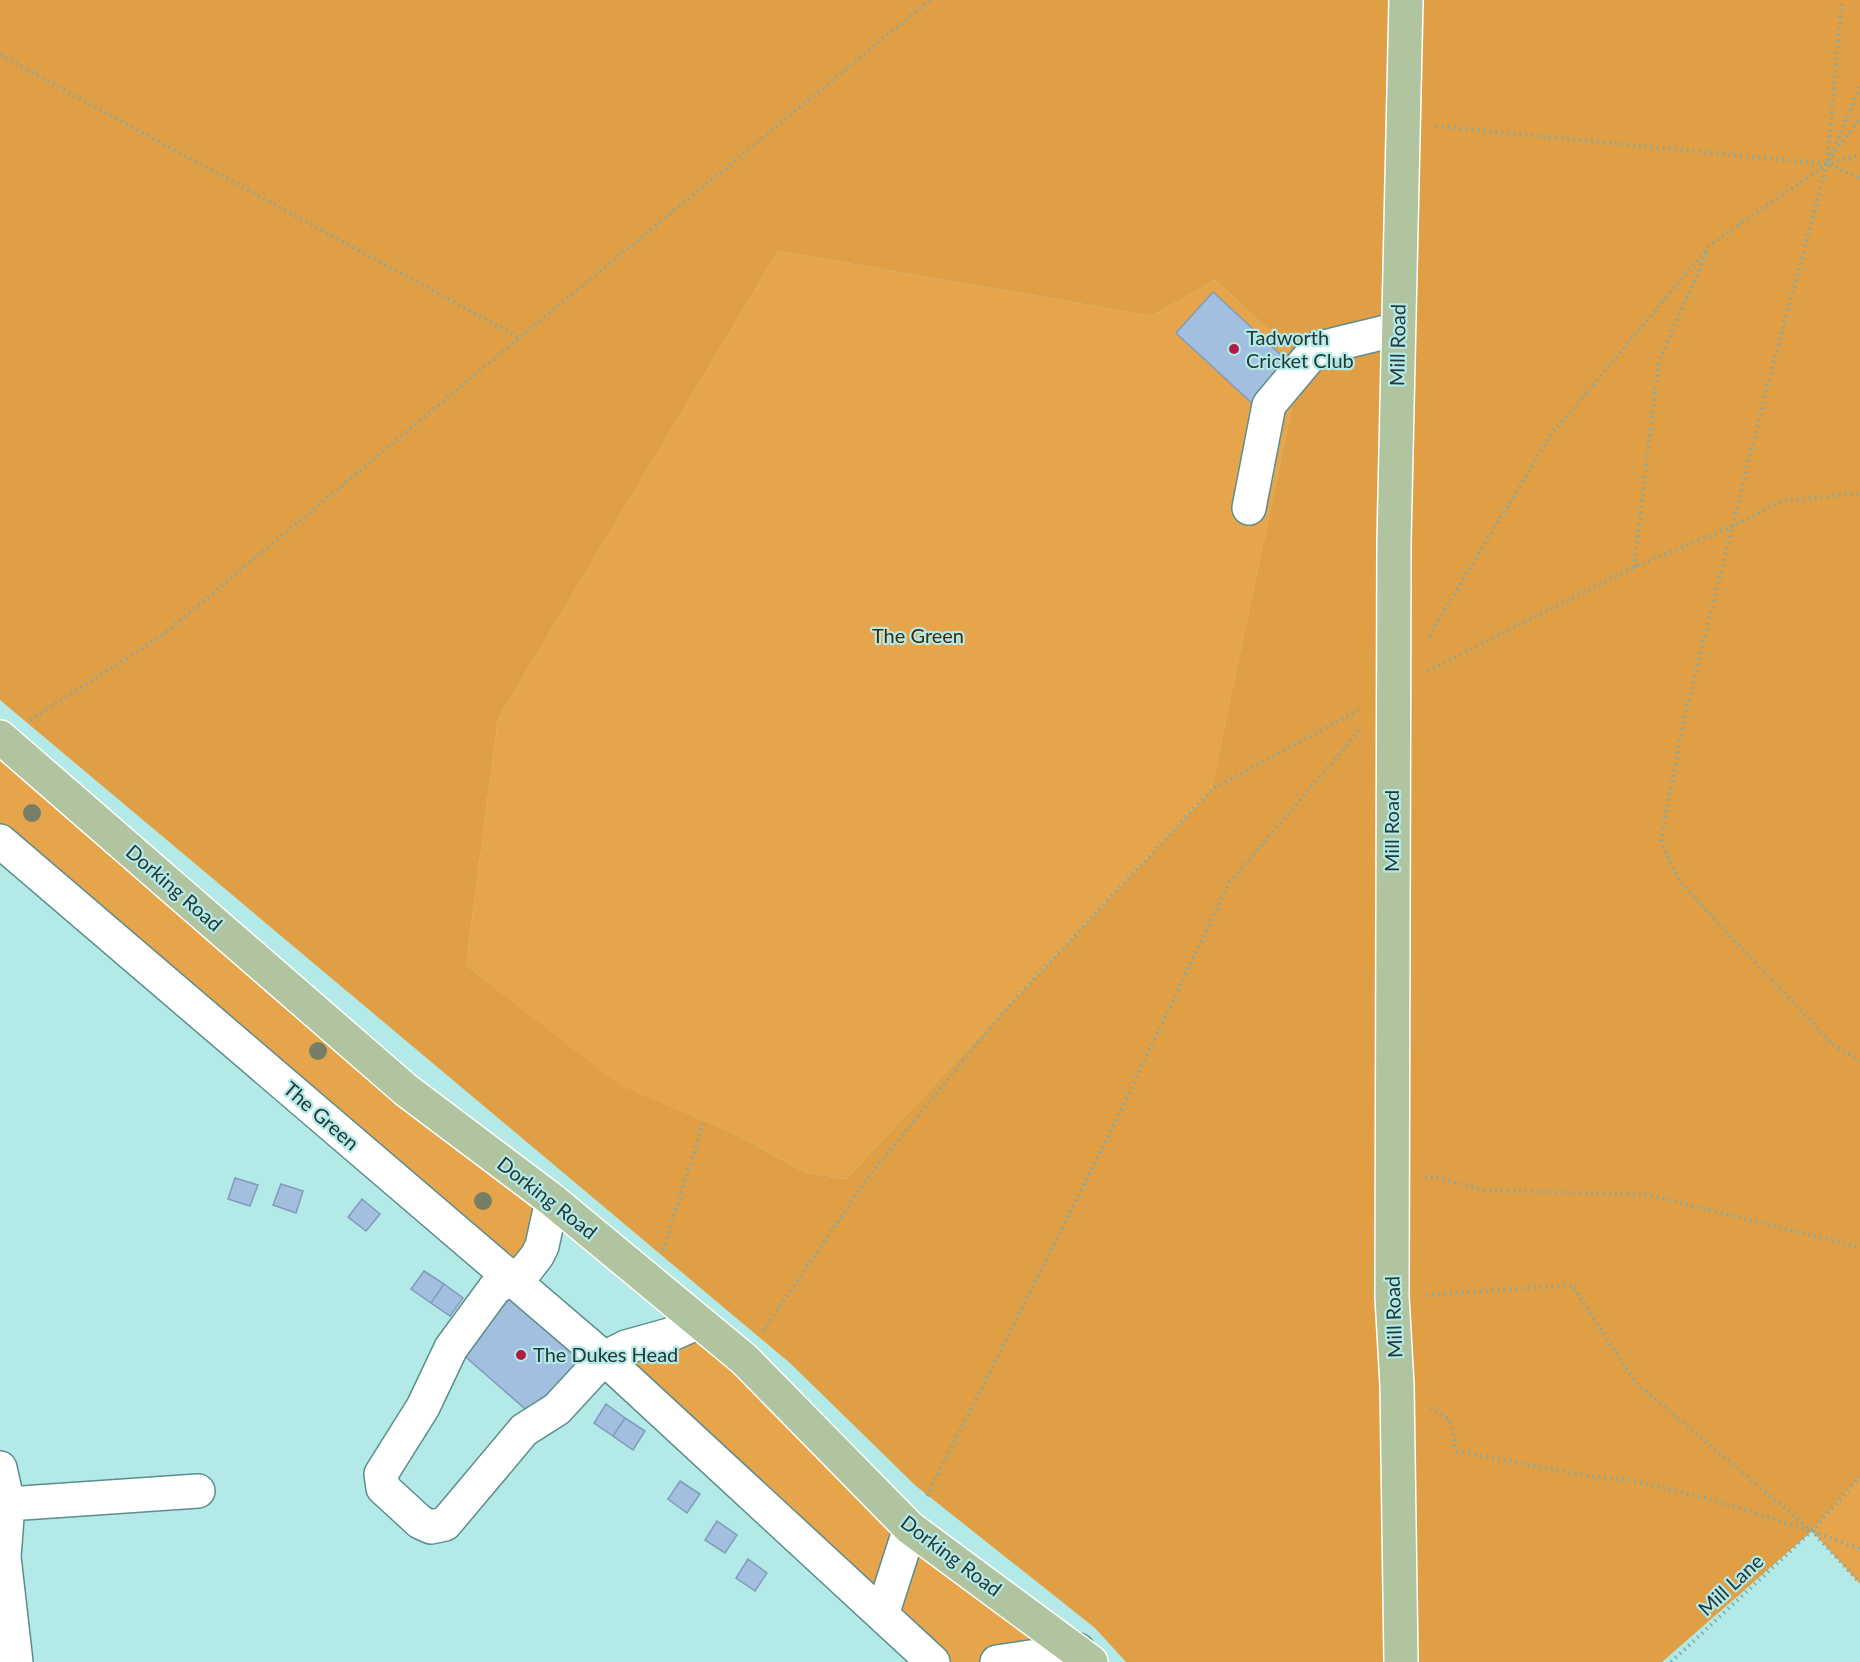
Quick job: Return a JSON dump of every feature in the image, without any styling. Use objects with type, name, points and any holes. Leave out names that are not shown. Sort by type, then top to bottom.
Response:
[{"type":"main road","name":"Mill Road","points":[[1401,1662],[1397,1385],[1392,1297],[1392,692],[1406,0]]},
{"type":"main road","name":"Dorking Road","points":[[1,737],[406,1090],[552,1200],[744,1359],[910,1528],[1085,1656]]},
{"type":"street","points":[[1249,508],[1269,405],[1316,349],[1398,329]]},
{"type":"street","name":"The Green","points":[[0,841],[604,1358],[933,1662]]},
{"type":"street","points":[[552,1200],[537,1256],[526,1270],[495,1288],[451,1348],[423,1407],[381,1474],[383,1488],[420,1522],[431,1527],[445,1524],[524,1430],[557,1409],[604,1358],[626,1347],[669,1335],[699,1322]]},
{"type":"street","points":[[0,1468],[8,1504],[4,1557],[16,1662]]},
{"type":"street","points":[[8,1504],[198,1491]]},
{"type":"street","points":[[882,1615],[910,1528]]},
{"type":"street","points":[[997,1662],[1085,1656]]},
{"type":"path","points":[[1,737],[160,637],[930,0]]},
{"type":"path","points":[[1827,164],[1842,0]]},
{"type":"path","points":[[0,55],[519,338]]},
{"type":"path","points":[[1860,87],[1827,164],[1683,724],[1661,841],[1679,880],[1833,1045],[1860,1060]]},
{"type":"path","points":[[1827,164],[1860,118]]},
{"type":"path","points":[[1403,123],[1827,164],[1860,178]]},
{"type":"path","points":[[1428,637],[1550,436],[1711,244],[1827,164],[1860,155]]},
{"type":"path","points":[[1634,567],[1659,361],[1711,244]]},
{"type":"path","points":[[744,1359],[870,1175],[995,1021],[1211,789],[1634,567],[1733,526],[1782,501],[1860,493]]},
{"type":"path","points":[[910,1528],[1111,1131],[1228,883],[1392,692]]},
{"type":"path","points":[[649,1281],[660,1256],[704,1121]]},
{"type":"path","points":[[1391,1178],[1436,1177],[1484,1190],[1650,1195],[1860,1246]]},
{"type":"path","points":[[1392,1297],[1572,1285],[1636,1383],[1812,1531],[1860,1582]]},
{"type":"path","points":[[1397,1385],[1449,1419],[1457,1451],[1588,1476],[1630,1480],[1706,1498],[1812,1531],[1860,1549]]},
{"type":"path","name":"Mill Lane","points":[[1671,1662],[1812,1531],[1860,1477]]},
{"type":"green space","name":"The Green","points":[[778,251],[1152,316],[1215,280],[1302,360],[1211,790],[846,1179],[804,1172],[737,1135],[617,1084],[466,965],[498,719]]},
{"type":"green space","points":[[0,738],[552,1200],[509,1278],[0,841]]},
{"type":"green space","points":[[699,1322],[910,1528],[1091,1662],[933,1662],[642,1392],[626,1347]]},
{"type":"green space","points":[[1860,1477],[1860,1584],[1812,1531]]},
{"type":"shaded area","points":[[0,0],[1860,0],[1860,1477],[1812,1531],[1662,1662],[1126,1662],[1095,1628],[916,1486],[790,1363],[0,700]],"holes":[[[778,251],[1152,316],[1215,280],[1302,360],[1211,790],[846,1179],[804,1172],[737,1135],[618,1084],[466,965],[498,719]]]},
{"type":"building","name":"Tadworth Cricket Club","points":[[1213,292],[1292,365],[1254,405],[1176,333]]},
{"type":"building","points":[[235,1178],[258,1185],[250,1206],[228,1199]]},
{"type":"building","points":[[281,1184],[303,1191],[296,1213],[273,1205]]},
{"type":"building","points":[[362,1199],[380,1214],[366,1231],[348,1217]]},
{"type":"building","points":[[424,1271],[444,1284],[431,1303],[411,1289]]},
{"type":"building","points":[[444,1284],[463,1298],[450,1316],[431,1303]]},
{"type":"building","name":"The Dukes Head","points":[[509,1296],[581,1358],[532,1415],[460,1352]]},
{"type":"building","points":[[606,1404],[625,1418],[613,1436],[594,1423]]},
{"type":"building","points":[[625,1418],[645,1431],[633,1450],[613,1436]]},
{"type":"building","points":[[680,1481],[700,1494],[687,1513],[668,1499]]},
{"type":"building","points":[[717,1521],[737,1535],[725,1553],[705,1540]]},
{"type":"building","points":[[748,1559],[767,1573],[755,1591],[736,1578]]},
{"type":"place","name":"Tadworth Cricket Club","points":[[1234,349]]},
{"type":"place","name":"The Dukes Head","points":[[521,1355]]}]
